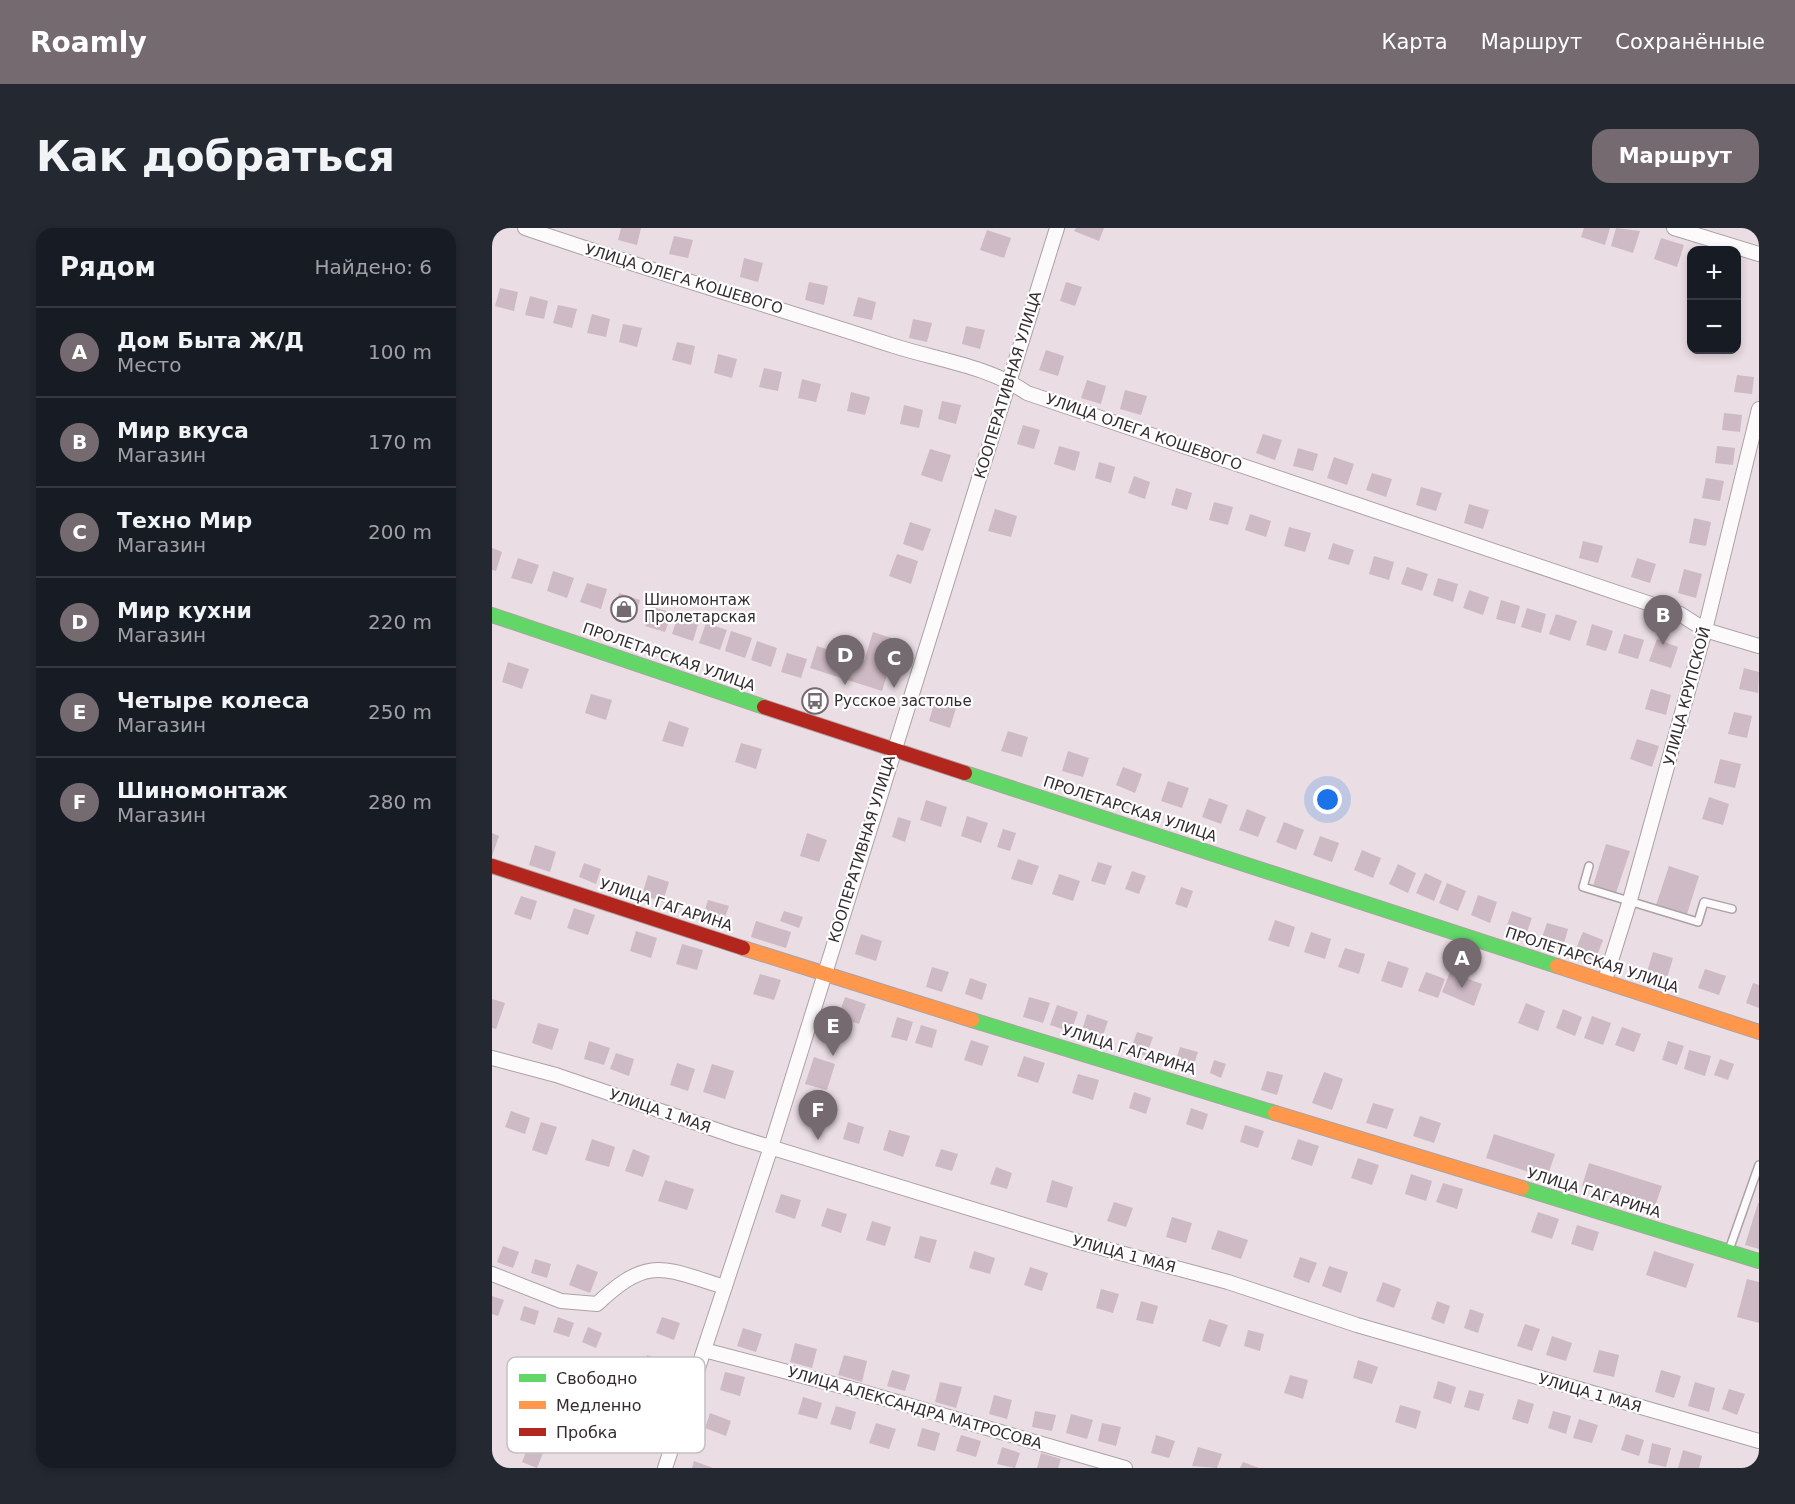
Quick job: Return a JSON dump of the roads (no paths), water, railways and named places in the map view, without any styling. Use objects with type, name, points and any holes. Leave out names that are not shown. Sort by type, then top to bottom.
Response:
[{"type":"main road","name":"ПРОЛЕТАРСКАЯ УЛИЦА","points":[[492,615],[893,750],[1759,1032]]},
{"type":"main road","name":"УЛИЦА ГАГАРИНА","points":[[492,866],[823,974],[1759,1261]]},
{"type":"street","name":"УЛИЦА ОЛЕГА КОШЕВОГО","points":[[525,228],[1010,381],[1027,393],[1680,614],[1705,630],[1759,646]]},
{"type":"street","name":"КООПЕРАТИВНАЯ УЛИЦА","points":[[702,1357],[771,1148],[823,974],[1057,228]]},
{"type":"street","points":[[1674,228],[1759,254]]},
{"type":"street","name":"УЛИЦА КРУПСКОЙ","points":[[1605,980],[1630,900],[1705,630],[1759,409]]},
{"type":"street","name":"УЛИЦА 1 МАЯ","points":[[492,1058],[556,1076],[771,1148],[1076,1242],[1228,1282],[1357,1326],[1759,1441]]},
{"type":"street","points":[[492,1274],[561,1301],[597,1304],[616,1286],[644,1269],[670,1270],[725,1287]]},
{"type":"street","name":"УЛИЦА АЛЕКСАНДРА МАТРОСОВА","points":[[704,1350],[852,1389],[1125,1468]]},
{"type":"street","name":"КООПЕРАТИВНАЯ УЛИЦА","points":[[665,1468],[670,1453]]},
{"type":"lane","points":[[1589,866],[1583,887],[1698,922],[1704,902],[1732,909]]},
{"type":"lane","points":[[1728,1252],[1759,1165]]},
{"type":"place","name":"Шиномонтаж Пролетарская","points":[[624,609]]},
{"type":"place","name":"Мир вкуса","points":[[1663,645]]},
{"type":"place","name":"Мир кухни","points":[[845,685]]},
{"type":"place","name":"Техно Мир","points":[[894,688]]},
{"type":"place","name":"Русское застолье","points":[[815,701]]},
{"type":"place","name":"Дом Быта Ж/Д","points":[[1462,988]]},
{"type":"place","name":"Четыре колеса","points":[[833,1056]]},
{"type":"place","name":"Шиномонтаж","points":[[818,1140]]}]
